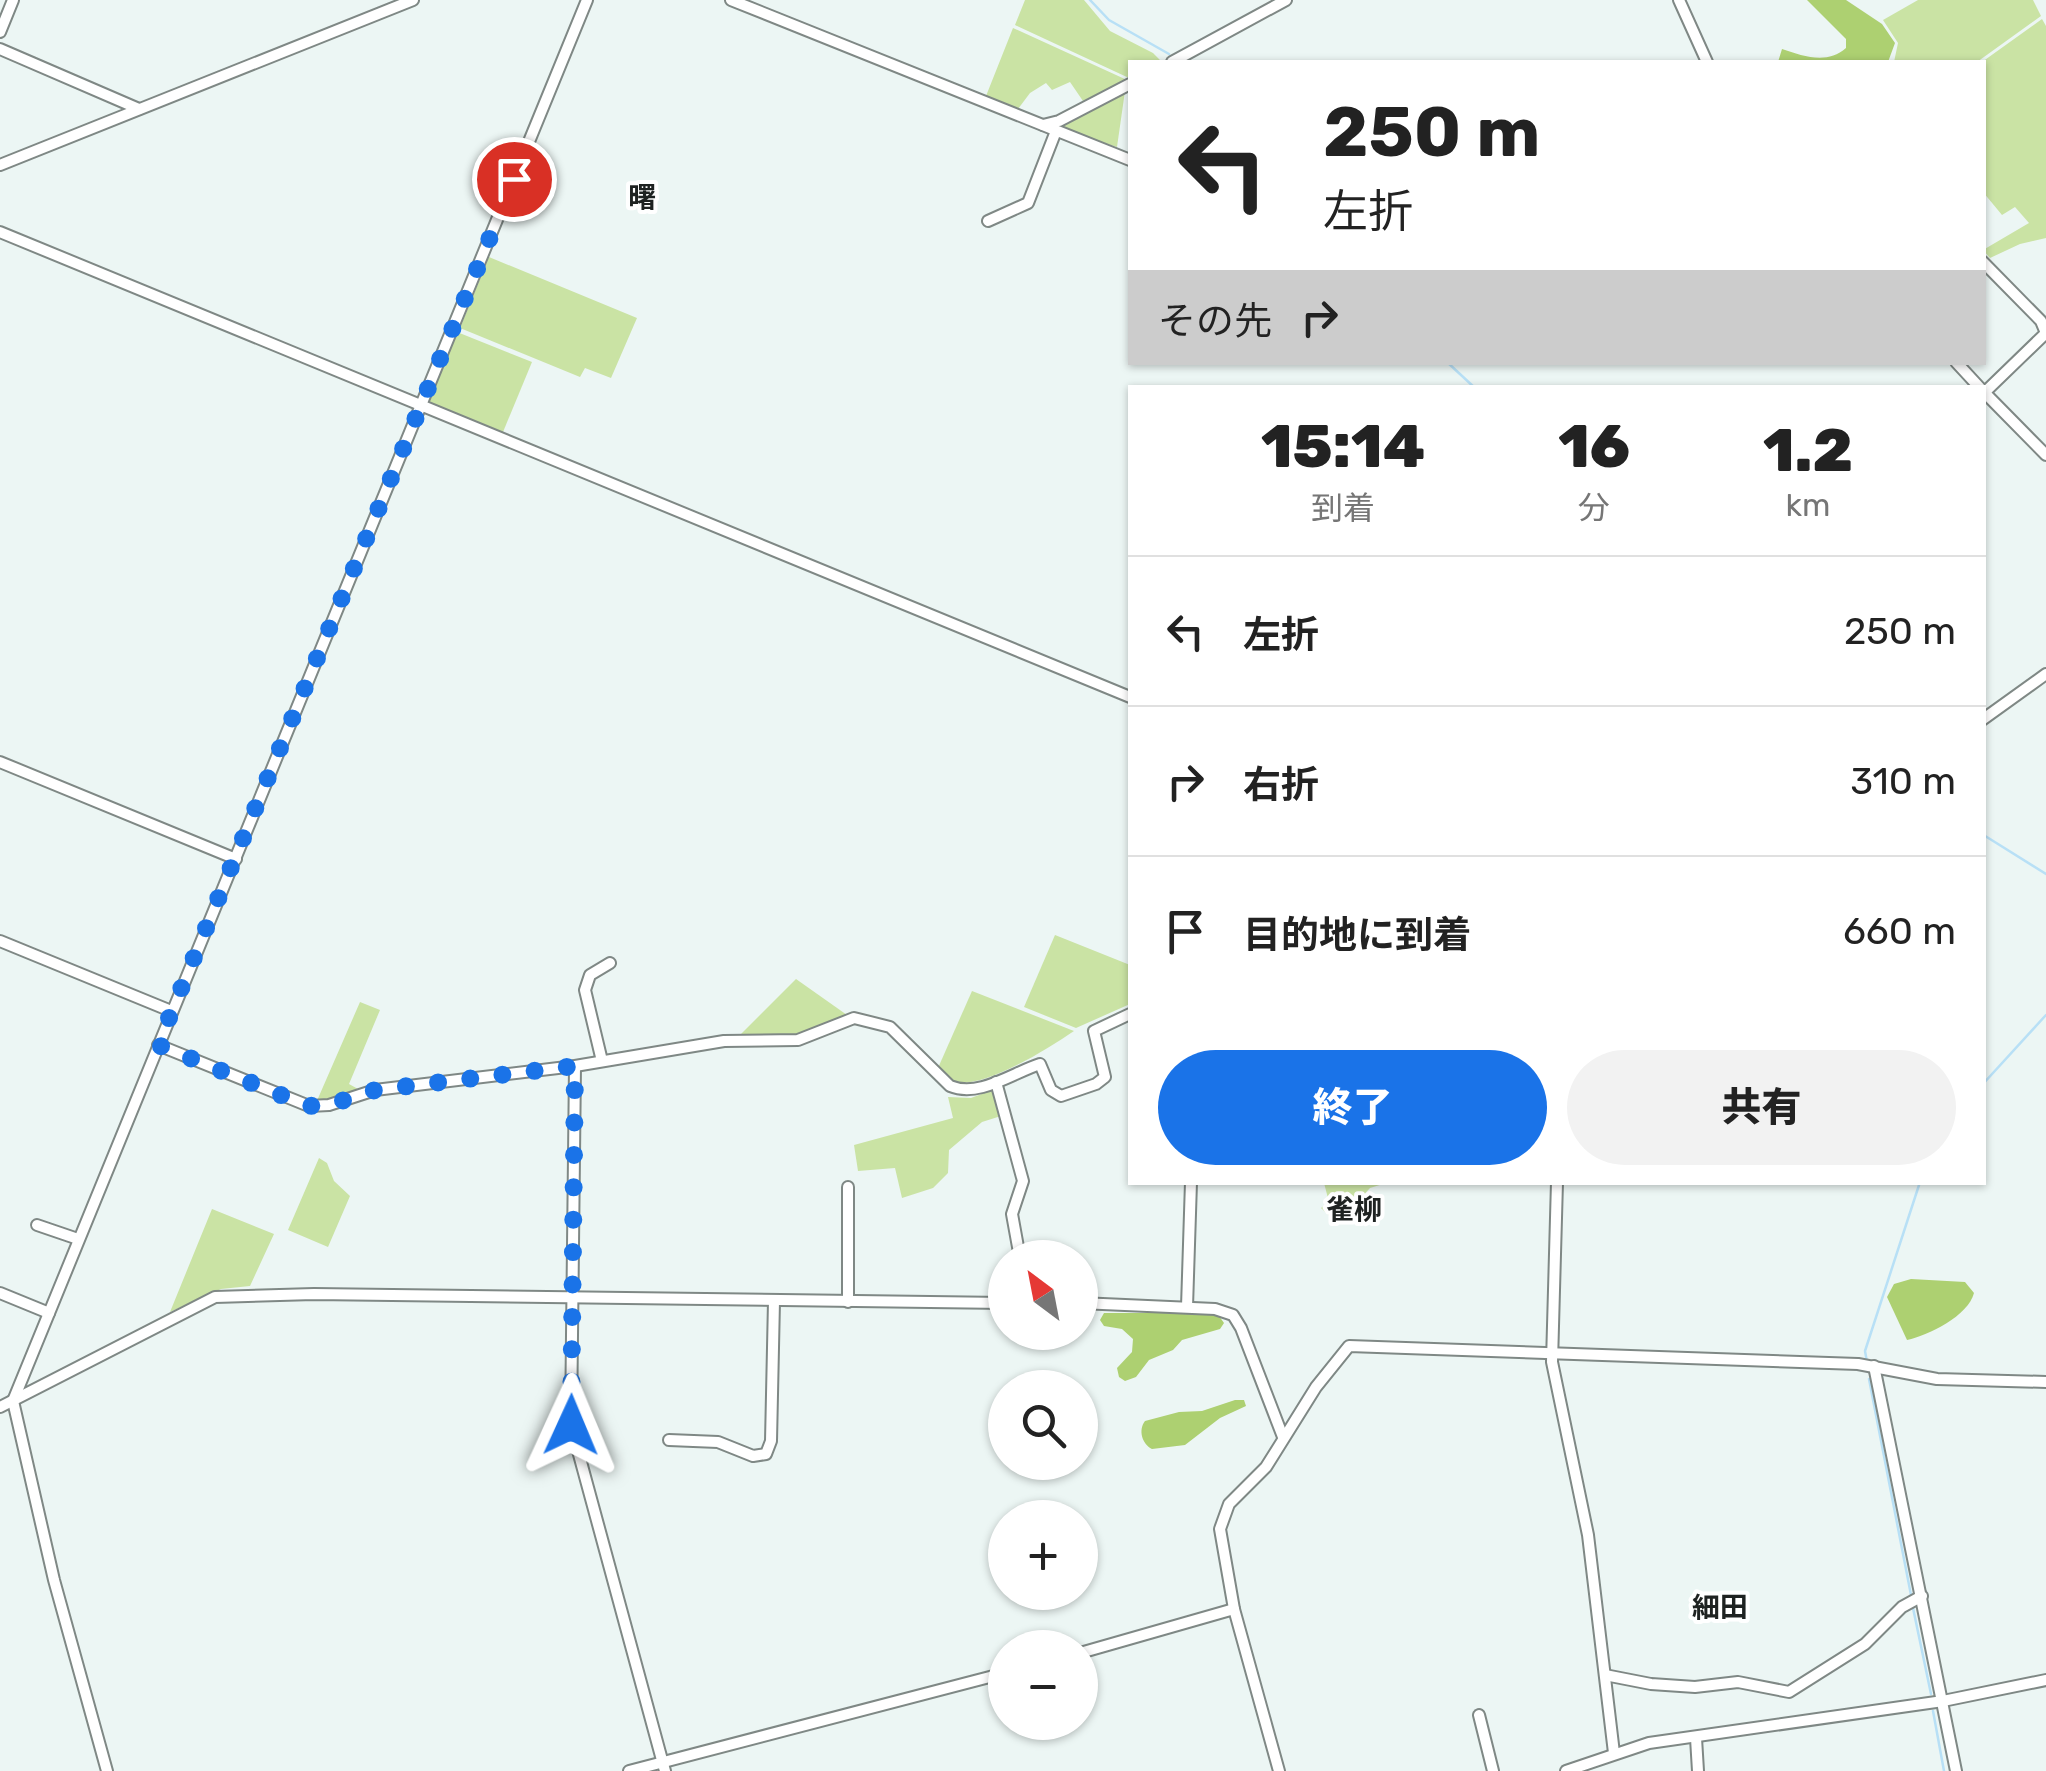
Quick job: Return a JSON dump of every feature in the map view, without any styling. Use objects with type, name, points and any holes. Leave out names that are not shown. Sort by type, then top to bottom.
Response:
[{"type":"street","points":[[0,32],[13,0]]},
{"type":"street","points":[[0,165],[413,0]]},
{"type":"street","points":[[106,1771],[54,1580],[14,1400],[587,0]]},
{"type":"street","points":[[731,0],[1128,159]]},
{"type":"street","points":[[1176,60],[1286,0]]},
{"type":"street","points":[[1679,0],[1706,60]]},
{"type":"street","points":[[0,49],[138,109]]},
{"type":"street","points":[[1042,126],[1128,85]]},
{"type":"street","points":[[988,221],[1028,203],[1056,131]]},
{"type":"street","points":[[0,232],[1128,696]]},
{"type":"street","points":[[1986,265],[2041,321],[2046,333],[1986,386]]},
{"type":"street","points":[[1959,365],[1977,385]]},
{"type":"street","points":[[1986,394],[2046,455]]},
{"type":"street","points":[[1986,717],[2046,674]]},
{"type":"street","points":[[0,762],[236,859]]},
{"type":"street","points":[[0,941],[172,1011]]},
{"type":"street","points":[[602,1061],[585,990],[590,975],[610,963]]},
{"type":"street","points":[[158,1045],[308,1106],[329,1105],[375,1090],[575,1066],[724,1041],[798,1040],[854,1018],[890,1028],[950,1086],[974,1090],[1040,1064],[1054,1094],[1061,1096],[1105,1077],[1094,1031],[1128,1015]]},
{"type":"street","points":[[575,1066],[571,1425],[663,1767]]},
{"type":"street","points":[[996,1082],[1023,1181],[1012,1214],[1017,1240]]},
{"type":"street","points":[[1187,1307],[1192,1185]]},
{"type":"street","points":[[1556,1185],[1552,1352],[1588,1535],[1614,1753]]},
{"type":"street","points":[[848,1187],[848,1302]]},
{"type":"street","points":[[38,1225],[78,1240]]},
{"type":"street","points":[[0,1293],[49,1313]]},
{"type":"street","points":[[0,1407],[215,1297],[283,1294],[988,1303]]},
{"type":"street","points":[[669,1440],[718,1442],[753,1456],[766,1454],[771,1441],[774,1301]]},
{"type":"street","points":[[1098,1304],[1225,1311],[1238,1320],[1283,1437]]},
{"type":"street","points":[[1279,1771],[1234,1608],[1220,1529],[1230,1504],[1266,1467],[1325,1375],[1349,1346],[1874,1366],[1937,1379],[2046,1382]]},
{"type":"street","points":[[1874,1366],[1956,1771]]},
{"type":"street","points":[[1606,1675],[1652,1684],[1696,1686],[1738,1682],[1788,1692],[1866,1644],[1922,1596]]},
{"type":"street","points":[[1098,1648],[1234,1608]]},
{"type":"street","points":[[629,1771],[663,1767],[988,1678]]},
{"type":"street","points":[[1566,1771],[1649,1743],[1943,1701],[2046,1680]]},
{"type":"street","points":[[1478,1715],[1493,1771]]},
{"type":"street","points":[[1696,1738],[1698,1771]]},
{"type":"green space","points":[[1025,0],[1084,0],[1110,31],[1160,60],[1128,60],[1128,78],[1015,25]]},
{"type":"green space","points":[[1807,0],[1846,0],[1882,24],[1895,43],[1889,60],[1779,60],[1782,49],[1806,56],[1831,56],[1846,48],[1846,39]]},
{"type":"green space","points":[[1918,0],[2033,0],[2041,16],[1980,60],[1894,60],[1898,43],[1883,20]]},
{"type":"green space","points":[[2042,19],[2046,26],[2046,238],[2020,244],[1990,258],[1986,248],[2029,223],[2015,207],[2002,215],[1986,196],[1985,60]]},
{"type":"green space","points":[[1013,28],[1127,80],[1083,101],[1070,82],[1052,90],[1046,83],[1030,93],[1018,109],[986,96]]},
{"type":"green space","points":[[1125,91],[1117,147],[1063,130],[1063,122]]},
{"type":"green space","points":[[489,257],[637,318],[611,378],[585,368],[580,377],[460,328]]},
{"type":"green space","points":[[457,332],[532,362],[503,432],[428,402]]},
{"type":"green space","points":[[1055,935],[1128,964],[1128,1005],[1076,1028],[1024,1007]]},
{"type":"green space","points":[[796,979],[847,1015],[790,1037],[739,1036]]},
{"type":"green space","points":[[972,991],[1074,1031],[1001,1072],[957,1083],[938,1068]]},
{"type":"green space","points":[[360,1002],[380,1010],[349,1084],[358,1089],[316,1103]]},
{"type":"green space","points":[[995,1089],[1001,1116],[982,1122],[949,1150],[948,1173],[933,1188],[902,1198],[895,1168],[858,1171],[854,1145],[953,1118],[948,1097],[971,1098]]},
{"type":"green space","points":[[319,1158],[327,1163],[334,1181],[350,1196],[328,1247],[288,1230]]},
{"type":"green space","points":[[1325,1185],[1380,1185],[1370,1188],[1341,1220],[1335,1221],[1321,1208],[1329,1202]]},
{"type":"green space","points":[[212,1209],[274,1234],[250,1286],[221,1289],[170,1312]]},
{"type":"green space","points":[[1911,1279],[1965,1282],[1974,1293],[1956,1317],[1907,1340],[1887,1297],[1894,1284]]},
{"type":"green space","points":[[1104,1313],[1208,1313],[1219,1316],[1224,1323],[1220,1329],[1182,1340],[1173,1350],[1149,1360],[1136,1377],[1125,1381],[1119,1377],[1117,1368],[1132,1352],[1133,1339],[1122,1329],[1104,1326],[1100,1320]]},
{"type":"green space","points":[[1244,1400],[1246,1406],[1220,1418],[1185,1445],[1152,1449],[1144,1440],[1145,1421],[1202,1411]]},
{"type":"waterway","points":[[1090,0],[1109,20],[1169,54]]},
{"type":"waterway","points":[[1450,365],[1472,385]]},
{"type":"waterway","points":[[1986,836],[2046,874]]},
{"type":"waterway","points":[[1986,1081],[2046,1015]]},
{"type":"waterway","points":[[1867,1362],[1865,1351],[1919,1185]]},
{"type":"waterway","points":[[1869,1379],[1911,1595]]},
{"type":"waterway","points":[[1913,1608],[1931,1694]]},
{"type":"waterway","points":[[1933,1711],[1944,1771]]},
{"type":"district","name":"曙","points":[[642,197]]},
{"type":"district","name":"雀柳","points":[[1354,1209]]},
{"type":"district","name":"細田","points":[[1720,1607]]},
{"type":"route","points":[[514,179],[158,1045],[308,1106],[320,1107],[375,1090],[575,1066],[571,1425]]}]
